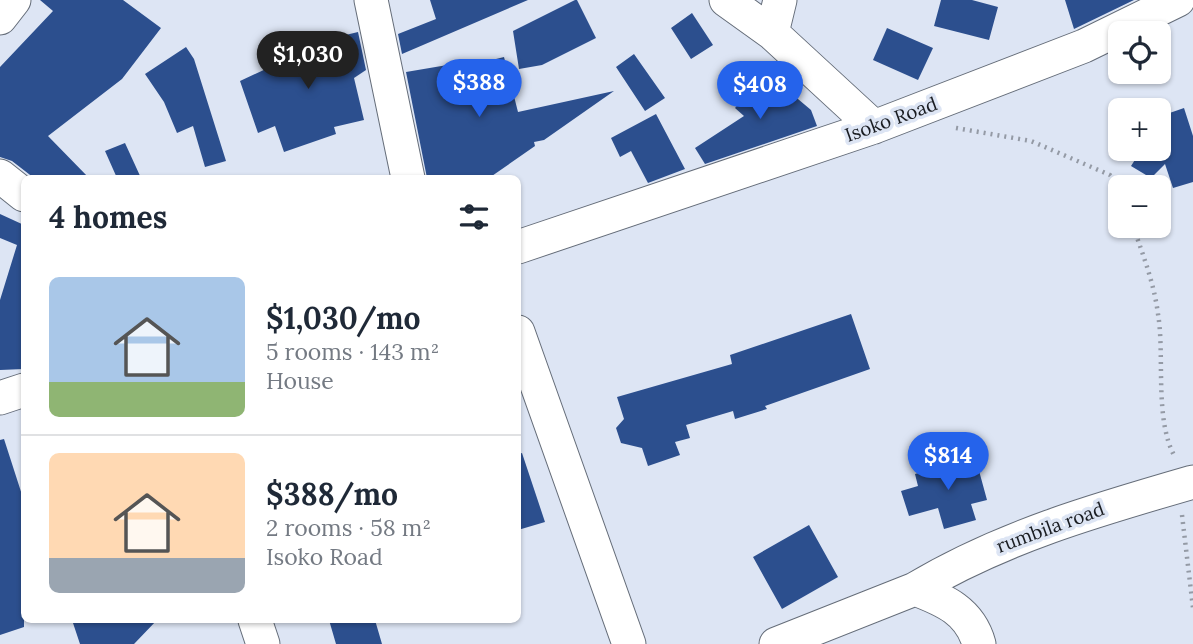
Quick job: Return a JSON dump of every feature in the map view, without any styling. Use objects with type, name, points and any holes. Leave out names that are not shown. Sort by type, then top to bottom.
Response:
[{"type":"street","points":[[0,18],[14,0]]},
{"type":"street","points":[[371,0],[407,175]]},
{"type":"street","points":[[726,0],[772,33],[874,127]]},
{"type":"street","points":[[772,33],[780,0]]},
{"type":"street","name":"Isoko Road","points":[[521,246],[874,127],[1084,46],[1178,0]]},
{"type":"street","points":[[0,176],[21,193]]},
{"type":"street","points":[[521,340],[629,644]]},
{"type":"street","points":[[0,398],[21,391]]},
{"type":"street","name":"rumbila road","points":[[776,644],[915,589],[946,570],[1020,536],[1183,477]]},
{"type":"street","points":[[915,589],[946,601],[957,609],[975,630],[979,644]]},
{"type":"street","points":[[256,623],[263,644]]},
{"type":"path","points":[[913,111],[951,127],[1038,144],[1110,175]]},
{"type":"path","points":[[1137,238],[1159,315],[1167,435],[1183,477],[1193,608]]},
{"type":"building","points":[[40,0],[123,0],[161,28],[122,79],[48,136],[86,175],[30,175],[12,161],[0,157],[0,67],[53,11]]},
{"type":"building","points":[[430,0],[528,0],[402,54],[398,34],[436,19]]},
{"type":"building","points":[[575,0],[596,38],[542,65],[519,69],[513,31]]},
{"type":"building","points":[[941,0],[972,0],[998,7],[989,40],[934,26]]},
{"type":"building","points":[[1065,0],[1134,0],[1074,29]]},
{"type":"building","points":[[692,13],[713,45],[691,59],[671,28]]},
{"type":"building","points":[[887,28],[933,48],[918,80],[873,60]]},
{"type":"building","points":[[358,32],[366,70],[354,78],[364,120],[334,127],[336,134],[284,152],[275,126],[258,133],[240,81],[279,63],[276,52]]},
{"type":"building","points":[[186,47],[194,59],[226,161],[205,167],[193,126],[177,133],[164,102],[145,74]]},
{"type":"building","points":[[634,54],[665,98],[645,111],[616,67]]},
{"type":"building","points":[[504,57],[518,112],[614,91],[544,140],[534,142],[535,146],[493,175],[426,175],[406,72],[471,61],[472,65]]},
{"type":"building","points":[[766,72],[811,110],[817,126],[705,164],[695,148],[744,116],[735,108]]},
{"type":"building","points":[[1184,108],[1193,136],[1193,182],[1173,188],[1171,175],[1165,164],[1154,175],[1146,175],[1131,166],[1134,161],[1171,161],[1171,112]]},
{"type":"building","points":[[656,114],[685,169],[648,183],[631,151],[620,157],[611,138]]},
{"type":"building","points":[[125,143],[140,175],[116,175],[105,151]]},
{"type":"building","points":[[0,214],[21,224],[21,369],[0,370],[0,300],[17,245],[0,238]]},
{"type":"building","points":[[851,314],[870,369],[735,419],[733,411],[686,425],[690,438],[675,442],[680,455],[648,466],[642,448],[621,443],[616,428],[624,419],[617,397],[732,364],[730,355]]},
{"type":"building","points":[[4,439],[21,492],[21,623],[24,623],[24,627],[0,635],[0,440]]},
{"type":"building","points":[[521,453],[545,522],[521,529]]},
{"type":"building","points":[[975,456],[987,500],[971,504],[976,520],[944,529],[938,508],[909,516],[901,491],[918,486],[915,474]]},
{"type":"building","points":[[809,525],[838,577],[782,609],[753,557]]},
{"type":"building","points":[[73,623],[154,623],[134,644],[80,644]]},
{"type":"building","points":[[330,623],[376,623],[382,644],[336,644]]}]
